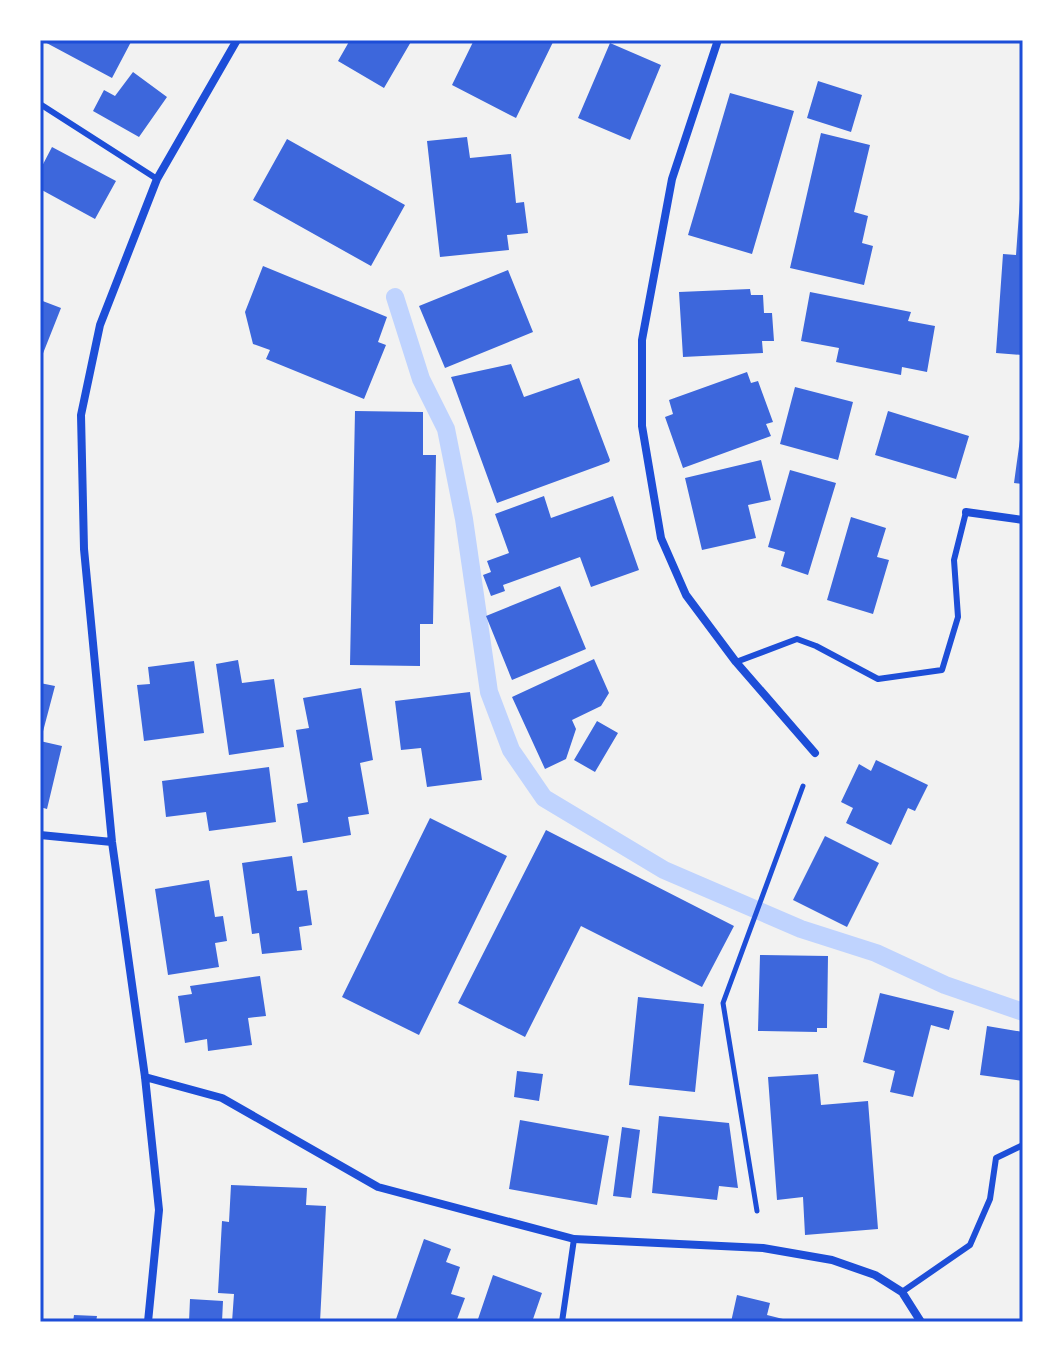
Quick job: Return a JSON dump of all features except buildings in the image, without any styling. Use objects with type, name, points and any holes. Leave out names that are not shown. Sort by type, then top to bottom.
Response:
[{"type":"street","points":[[148,1322],[159,1210],[145,1077],[112,842],[84,549],[81,415],[100,325],[157,179],[237,40]]},
{"type":"street","points":[[718,40],[672,179],[642,340],[642,426],[661,538],[686,595],[736,662],[815,753]]},
{"type":"street","points":[[966,512],[1023,520]]},
{"type":"street","points":[[40,835],[112,842]]},
{"type":"street","points":[[145,1077],[222,1098],[378,1187],[574,1239],[763,1248],[832,1260],[875,1275],[902,1292],[921,1322]]},
{"type":"lane","points":[[40,104],[157,179]]},
{"type":"lane","points":[[736,662],[797,639],[878,679],[942,670],[958,617],[954,560],[966,512]]},
{"type":"lane","points":[[902,1292],[970,1245],[990,1199],[996,1158],[1023,1145]]},
{"type":"lane","points":[[562,1322],[574,1239]]},
{"type":"path","points":[[763,1248],[723,1003],[815,753]]},
{"type":"waterway","points":[[395,297],[421,379],[446,429],[464,519],[489,692],[511,750],[544,798],[664,870],[801,929],[876,953],[945,985],[1023,1012]]}]
